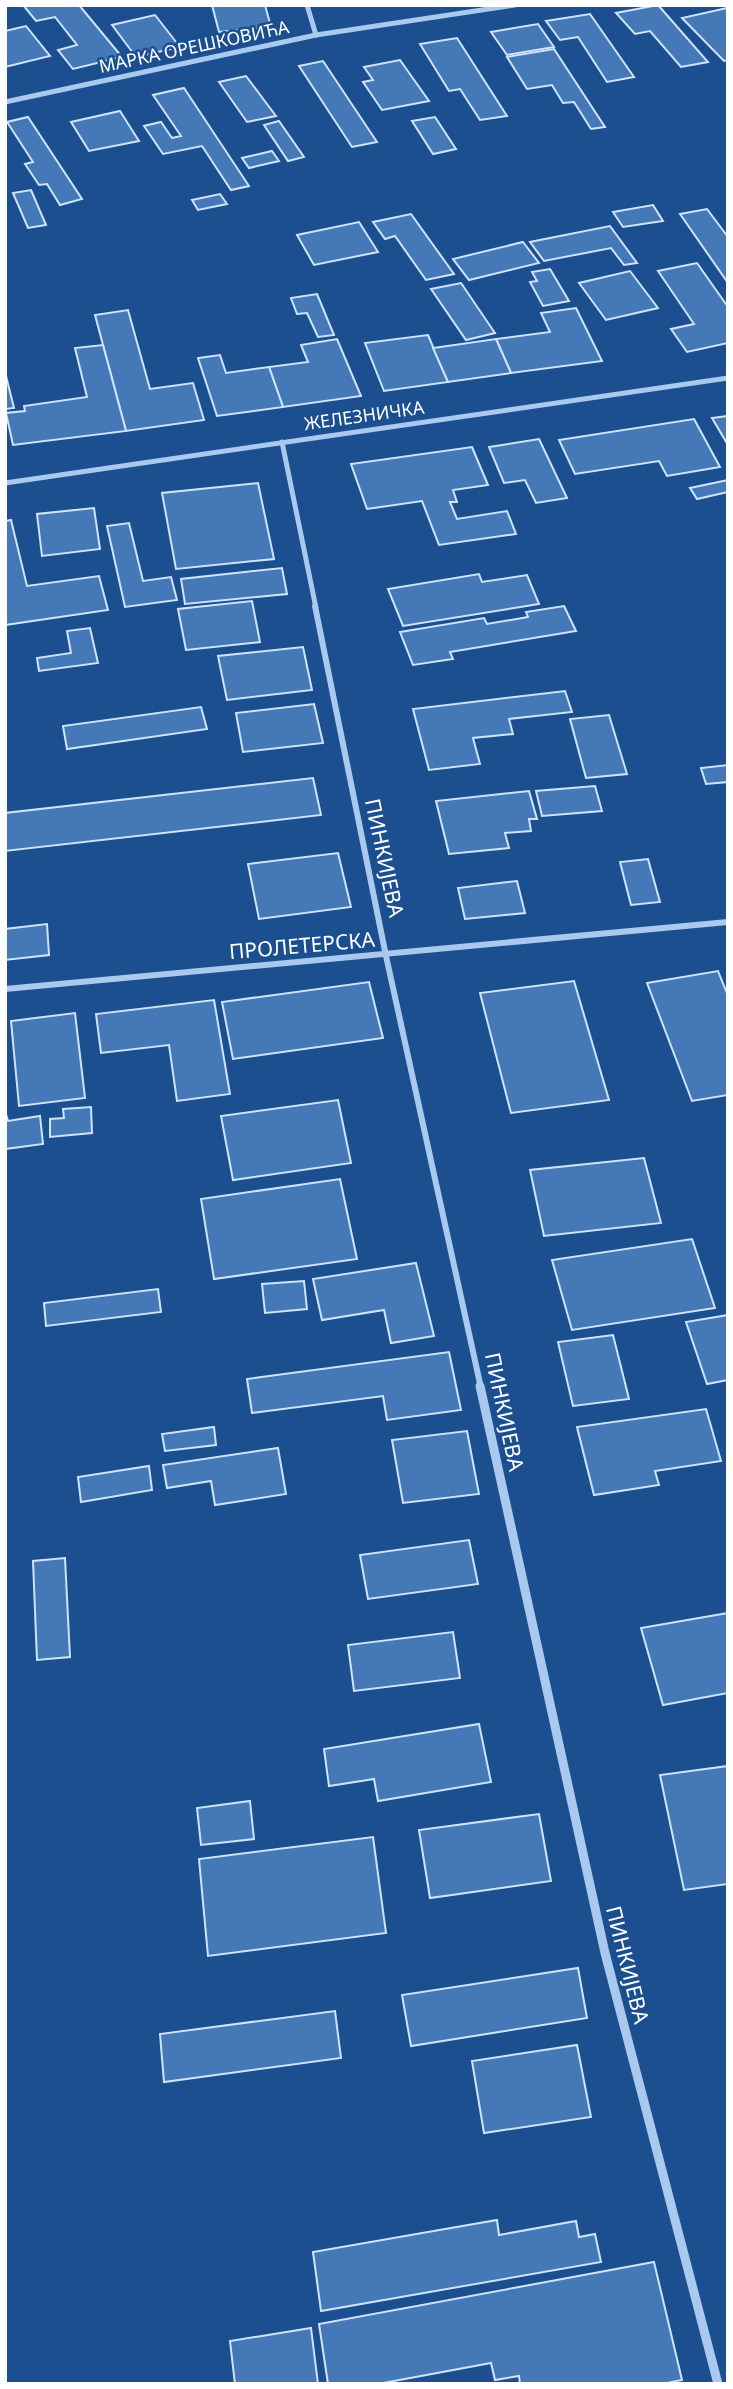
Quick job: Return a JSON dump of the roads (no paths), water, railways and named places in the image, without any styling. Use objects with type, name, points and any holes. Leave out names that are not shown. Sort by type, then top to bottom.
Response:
[{"type":"street","points":[[307,5],[316,35]]},
{"type":"street","name":"МАРКА ОРЕШКОВИЋА","points":[[5,102],[316,35],[515,5]]},
{"type":"street","name":"ЖЕЛЕЗНИЧКА","points":[[5,482],[728,378]]},
{"type":"street","name":"ПИНКИЈЕВА","points":[[282,442],[386,956],[605,1953],[718,2384]]},
{"type":"street","name":"ПРОЛЕТЕРСКА","points":[[5,989],[386,956],[728,922]]}]
